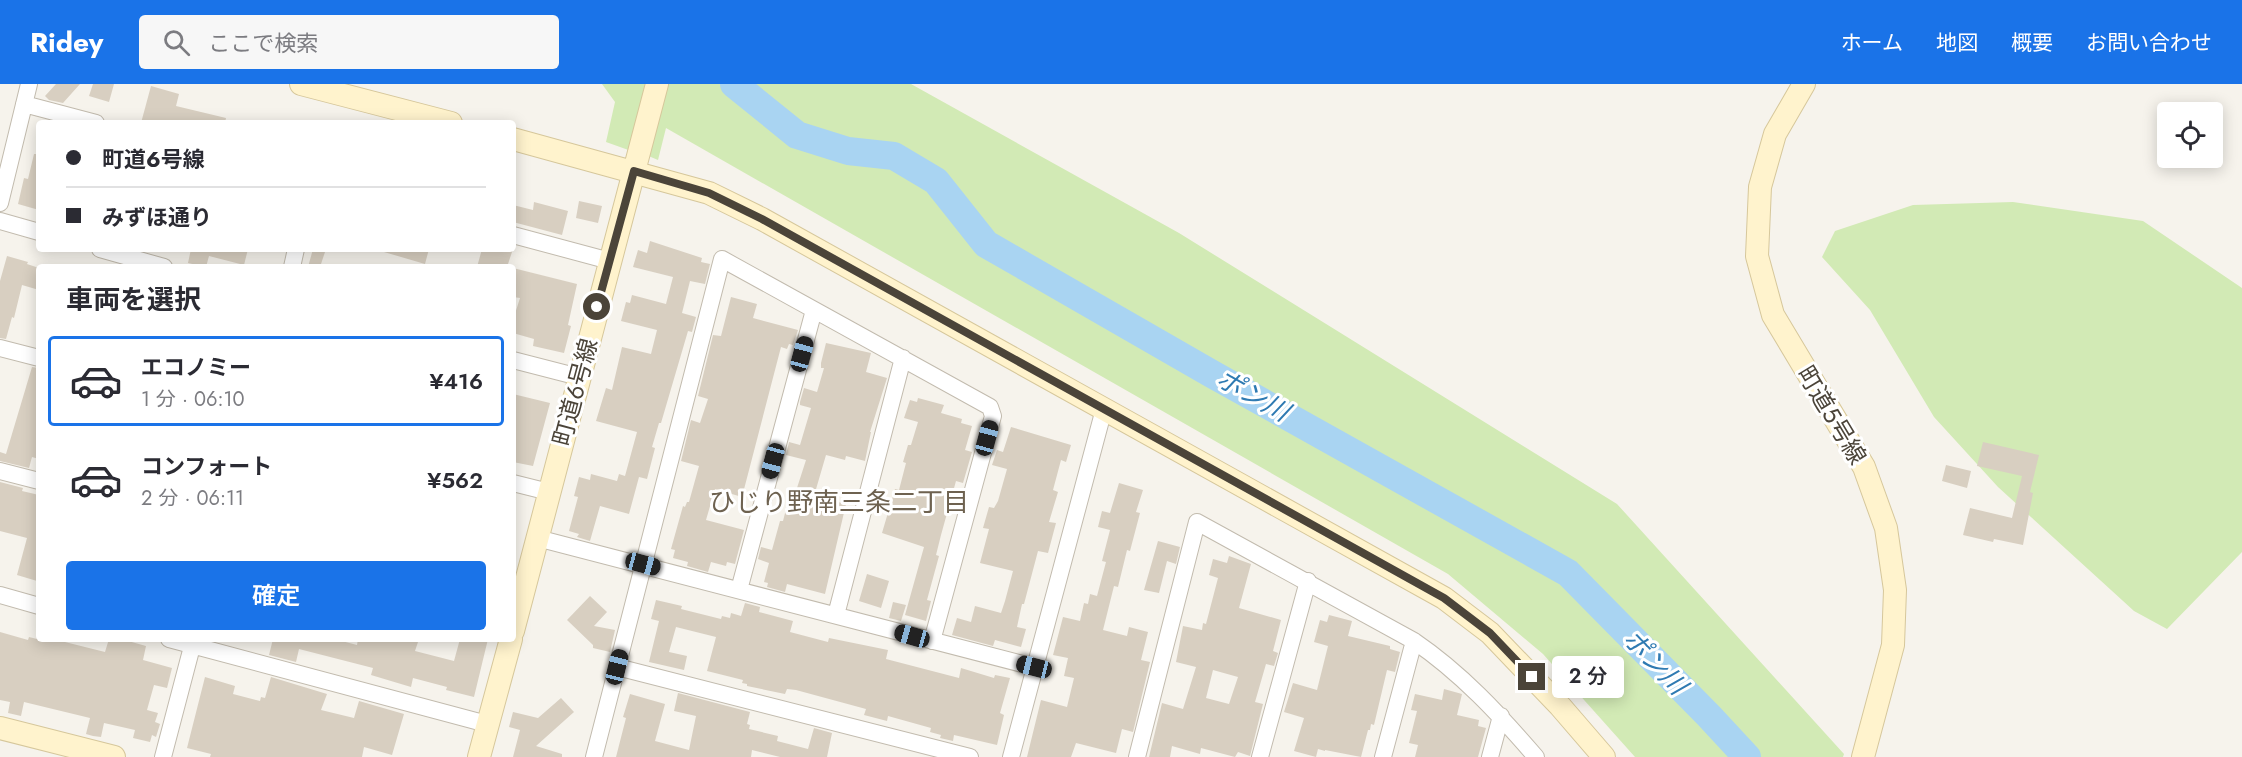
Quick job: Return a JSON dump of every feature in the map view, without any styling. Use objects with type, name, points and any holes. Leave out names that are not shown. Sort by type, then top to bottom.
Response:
[{"type":"street","points":[[0,203],[29,84]]},
{"type":"street","points":[[301,84],[439,120]]},
{"type":"street","name":"町道5号線","points":[[1804,84],[1775,134],[1761,187],[1756,256],[1773,315],[1864,467],[1886,528],[1895,590],[1893,645],[1863,757]]},
{"type":"street","name":"町道6号線","points":[[516,608],[537,538],[654,94]]},
{"type":"street","points":[[24,104],[85,120]]},
{"type":"street","points":[[516,140],[709,193],[762,219],[1444,598],[1490,633],[1560,706],[1604,757]]},
{"type":"street","points":[[0,221],[36,231]]},
{"type":"street","points":[[516,236],[610,261]]},
{"type":"street","points":[[111,252],[153,264]]},
{"type":"street","points":[[594,757],[722,259],[990,407],[993,416],[932,641]]},
{"type":"street","points":[[739,590],[814,310]]},
{"type":"street","points":[[0,348],[36,357]]},
{"type":"street","points":[[836,615],[903,358]]},
{"type":"street","points":[[516,361],[579,377]]},
{"type":"street","points":[[1011,757],[1104,409]]},
{"type":"street","points":[[0,471],[36,480]]},
{"type":"street","points":[[516,484],[549,492]]},
{"type":"street","points":[[1137,757],[1197,522],[1308,581],[1414,641],[1444,661],[1501,716],[1536,757]]},
{"type":"street","points":[[537,538],[1034,667]]},
{"type":"street","points":[[1260,757],[1308,581]]},
{"type":"street","points":[[0,596],[36,605]]},
{"type":"street","points":[[1383,757],[1414,641]]},
{"type":"street","points":[[164,757],[193,642],[487,724]]},
{"type":"street","points":[[478,757],[510,642]]},
{"type":"street","points":[[617,667],[970,757]]},
{"type":"street","points":[[1490,757],[1501,716]]},
{"type":"street","points":[[0,728],[114,757]]},
{"type":"green space","points":[[602,84],[650,84],[634,152],[606,142],[615,102]]},
{"type":"green space","points":[[657,84],[911,84],[1179,233],[1617,504],[1844,754],[1843,757],[1635,757],[1543,654],[1448,574],[666,128],[658,160],[639,152]]},
{"type":"green space","points":[[2013,202],[2143,221],[2242,288],[2242,552],[2167,629],[2134,611],[1998,487],[1934,417],[1870,310],[1822,257],[1835,231],[1913,205]]},
{"type":"building","points":[[56,84],[80,84],[63,103],[49,100],[45,96]]},
{"type":"building","points":[[93,84],[114,84],[109,102],[89,96]]},
{"type":"building","points":[[151,86],[179,94],[176,106],[226,118],[226,120],[142,120]]},
{"type":"building","points":[[34,154],[36,154],[36,209],[18,204],[24,178],[28,179]]},
{"type":"building","points":[[579,201],[602,206],[598,223],[576,218]]},
{"type":"building","points":[[534,202],[568,211],[562,235],[516,223],[516,206],[533,210]]},
{"type":"building","points":[[650,241],[702,258],[701,262],[710,264],[705,284],[690,281],[682,313],[696,317],[692,332],[688,331],[661,423],[659,423],[652,447],[655,448],[647,479],[639,477],[629,514],[600,506],[590,541],[577,537],[579,534],[569,531],[578,497],[574,496],[579,477],[590,480],[591,474],[617,481],[619,474],[625,476],[637,432],[596,421],[606,388],[612,390],[622,347],[651,354],[657,330],[621,321],[626,302],[630,303],[632,295],[666,304],[673,277],[633,267],[638,250],[647,253]]},
{"type":"building","points":[[190,252],[247,252],[244,264],[209,256],[207,264],[188,263]]},
{"type":"building","points":[[312,252],[325,252],[321,264],[309,264]]},
{"type":"building","points":[[384,252],[428,252],[425,264]]},
{"type":"building","points":[[481,252],[512,252],[508,264],[478,264]]},
{"type":"building","points":[[7,256],[28,262],[27,264],[36,267],[36,289],[22,285],[6,339],[0,338],[0,281]]},
{"type":"building","points":[[516,269],[577,284],[568,325],[571,326],[564,353],[533,346],[534,339],[516,334],[516,311],[520,298],[516,297]]},
{"type":"building","points":[[731,297],[757,304],[753,318],[798,330],[793,345],[789,344],[787,349],[781,347],[742,497],[715,489],[706,520],[744,530],[735,564],[727,562],[726,566],[711,562],[708,572],[687,566],[688,562],[673,558],[675,550],[671,549],[683,506],[685,507],[689,502],[699,466],[681,461],[691,420],[700,423],[708,399],[698,396],[713,335],[721,336]]},
{"type":"building","points":[[826,343],[871,353],[866,372],[887,378],[870,432],[865,461],[846,456],[845,460],[826,455],[814,496],[846,504],[825,594],[787,584],[785,592],[767,587],[768,583],[764,582],[769,563],[758,559],[761,547],[772,550],[791,490],[796,491],[806,460],[786,455],[789,442],[800,445],[811,408],[800,405],[800,402],[804,388],[817,392],[824,368],[821,368],[821,363]]},
{"type":"building","points":[[32,367],[36,368],[36,458],[32,457],[29,468],[0,461],[0,452],[6,454]]},
{"type":"building","points":[[516,395],[550,403],[533,466],[516,463]]},
{"type":"building","points":[[918,398],[944,405],[941,413],[962,419],[961,423],[972,426],[965,450],[972,452],[963,483],[956,481],[941,535],[936,555],[939,556],[927,600],[931,601],[926,621],[905,615],[924,547],[882,533],[895,489],[899,490],[906,463],[903,462],[918,422],[904,418],[910,400],[917,402]]},
{"type":"building","points":[[1011,427],[1071,445],[1066,462],[1061,460],[1053,490],[1058,492],[1049,522],[1056,523],[1048,553],[1038,551],[1024,604],[1022,604],[1017,627],[1026,629],[1021,647],[995,640],[993,646],[952,635],[957,618],[971,622],[975,606],[1001,613],[1005,601],[1013,571],[980,563],[989,529],[983,528],[989,507],[994,508],[998,501],[1007,469],[992,465],[997,450],[1003,452]]},
{"type":"building","points":[[1983,442],[2039,455],[2030,492],[2033,493],[2023,545],[1994,539],[1993,542],[1963,535],[1970,508],[2012,518],[2022,476],[1977,466]]},
{"type":"building","points":[[1946,465],[1971,471],[1967,488],[1942,481]]},
{"type":"building","points":[[0,482],[36,494],[36,581],[17,575],[27,538],[0,531]]},
{"type":"building","points":[[1119,483],[1143,490],[1136,512],[1140,513],[1130,551],[1127,550],[1118,587],[1114,586],[1103,630],[1127,636],[1129,627],[1148,632],[1141,660],[1150,662],[1133,732],[1122,729],[1116,753],[1076,743],[1071,757],[1027,757],[1041,700],[1067,707],[1074,678],[1064,676],[1068,658],[1053,655],[1063,617],[1080,621],[1084,603],[1088,604],[1090,594],[1097,596],[1106,562],[1102,561],[1110,530],[1098,527],[1102,511],[1110,513]]},
{"type":"building","points":[[1158,541],[1180,547],[1176,564],[1167,561],[1159,593],[1144,590]]},
{"type":"building","points":[[1229,556],[1251,564],[1239,608],[1281,620],[1273,651],[1278,653],[1274,666],[1266,664],[1255,702],[1263,704],[1250,756],[1238,752],[1235,757],[1201,748],[1200,754],[1172,746],[1170,757],[1149,757],[1162,703],[1183,709],[1196,667],[1176,662],[1183,626],[1202,630],[1203,623],[1206,624],[1218,578],[1209,575],[1213,559],[1227,563]],"holes":[[[1213,670],[1238,677],[1229,704],[1206,698]]]},
{"type":"building","points":[[867,574],[889,581],[881,608],[859,601]]},
{"type":"building","points":[[590,596],[607,612],[594,626],[615,630],[610,652],[593,648],[593,645],[567,620]]},
{"type":"building","points":[[656,600],[721,619],[722,616],[730,618],[731,613],[741,616],[745,603],[760,607],[759,612],[793,621],[790,632],[828,642],[829,638],[888,650],[886,659],[959,678],[961,668],[994,678],[995,675],[1010,678],[1000,713],[1004,715],[997,745],[954,735],[953,741],[940,738],[941,735],[930,732],[931,728],[888,716],[887,721],[864,715],[866,709],[796,690],[787,689],[785,694],[747,686],[742,683],[743,680],[707,671],[716,637],[676,627],[669,652],[687,656],[684,670],[649,662],[659,621],[651,619]]},
{"type":"building","points":[[893,602],[906,605],[901,621],[889,618]]},
{"type":"building","points":[[1329,615],[1352,621],[1348,636],[1390,646],[1390,649],[1400,652],[1395,672],[1387,670],[1374,725],[1371,724],[1368,730],[1361,757],[1318,749],[1316,757],[1294,751],[1304,718],[1284,712],[1293,683],[1317,690],[1328,646],[1314,642],[1320,620],[1327,622]]},
{"type":"building","points":[[0,632],[28,640],[29,637],[36,639],[36,642],[65,642],[105,652],[108,642],[132,642],[146,646],[143,660],[172,668],[167,688],[154,685],[147,710],[158,713],[155,722],[160,724],[156,737],[152,735],[150,742],[133,738],[135,730],[104,723],[101,737],[86,734],[90,718],[24,702],[21,716],[8,713],[10,702],[0,700]]},
{"type":"building","points":[[272,642],[346,642],[357,645],[358,642],[418,642],[415,651],[454,661],[459,642],[487,642],[474,697],[413,678],[411,687],[371,675],[373,668],[299,649],[296,662],[269,655]]},
{"type":"building","points":[[205,677],[235,686],[233,694],[260,701],[261,697],[265,698],[271,677],[327,694],[321,710],[354,718],[359,701],[404,714],[392,755],[364,747],[362,757],[210,757],[211,754],[187,748]]},
{"type":"building","points":[[1444,689],[1462,694],[1457,715],[1479,720],[1478,726],[1486,728],[1478,757],[1415,757],[1418,745],[1409,743],[1417,711],[1411,710],[1415,694],[1442,700]]},
{"type":"building","points":[[678,693],[750,712],[747,724],[750,725],[749,729],[778,736],[777,741],[808,749],[814,728],[832,733],[827,757],[780,757],[752,750],[751,757],[616,757],[626,718],[623,717],[630,694],[665,704],[655,741],[689,750],[696,716],[674,711]]},
{"type":"building","points":[[561,698],[574,712],[536,746],[562,754],[562,757],[513,757],[520,730],[509,727],[513,712],[538,718]]},
{"type":"waterway","name":"ポン川","points":[[734,84],[797,135],[848,151],[894,156],[936,181],[986,244],[1212,374],[1568,573],[1747,757]]},
{"type":"district","name":"ひじり野南三条二丁目","points":[[839,502]]},
{"type":"route","points":[[597,307],[634,171],[709,193],[762,219],[1444,598],[1490,633],[1532,677]]}]
